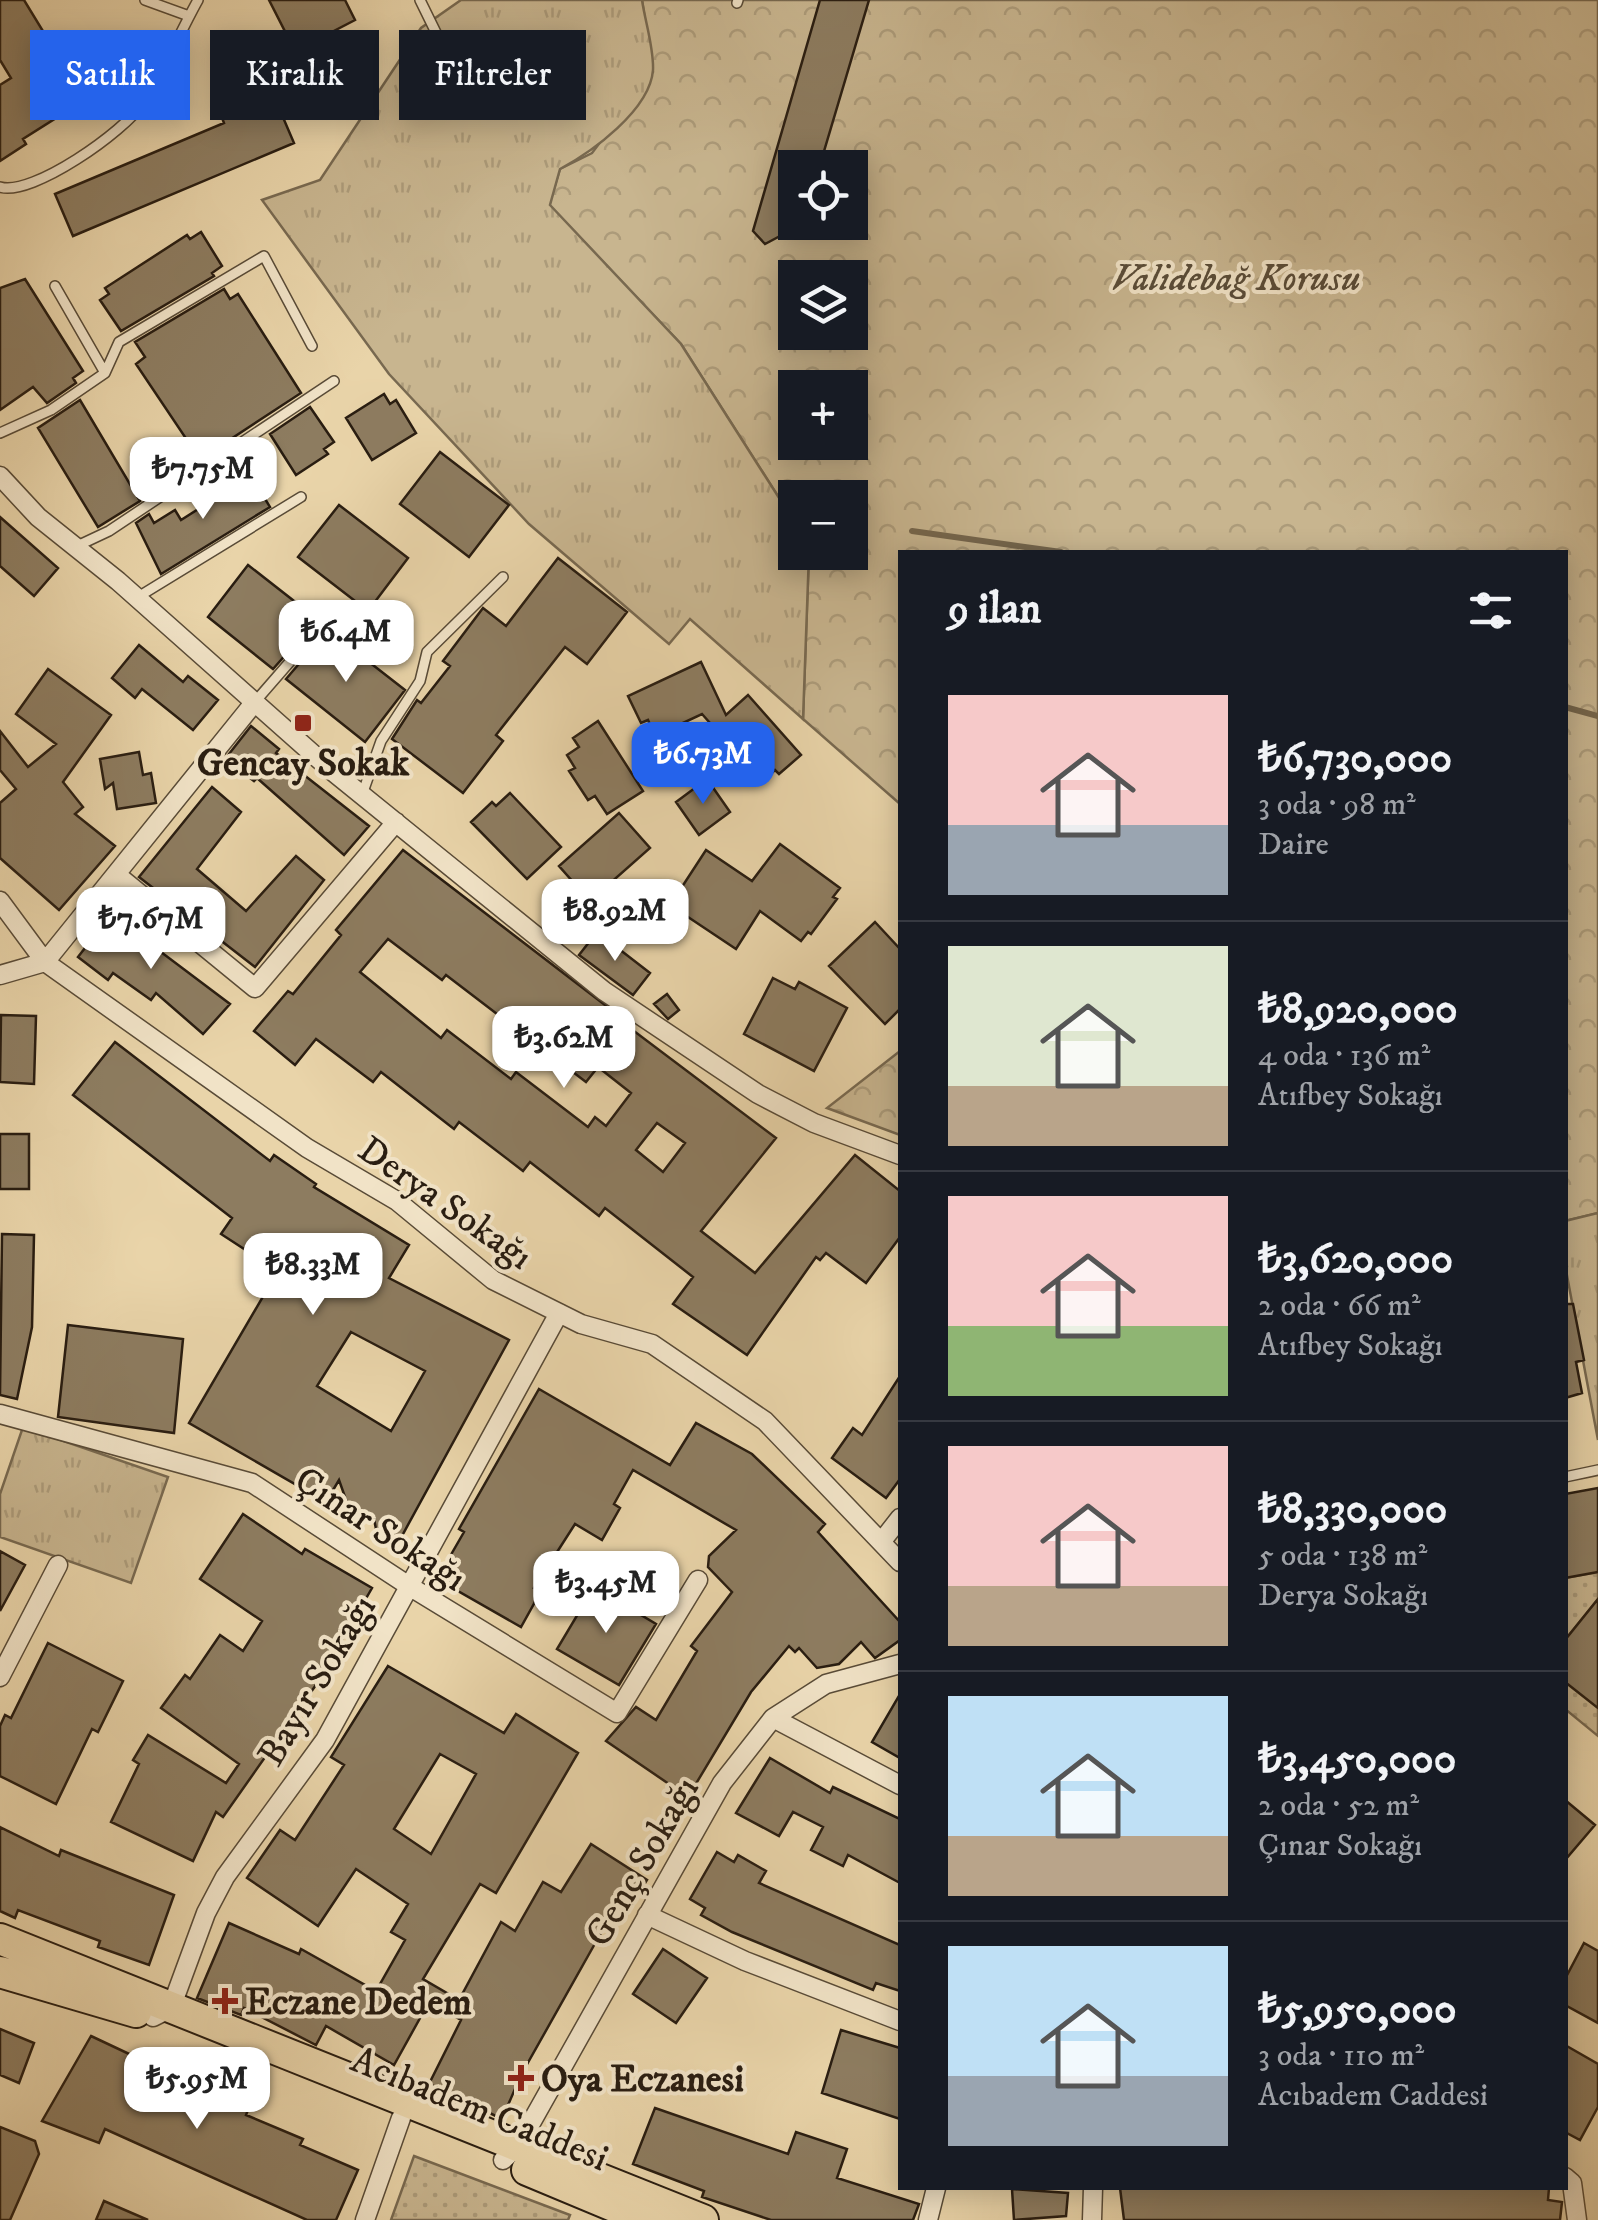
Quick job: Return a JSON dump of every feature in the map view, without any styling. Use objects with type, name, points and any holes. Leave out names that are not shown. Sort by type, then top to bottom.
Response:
[{"type":"main road","name":"Acıbadem Caddesi","points":[[0,1940],[401,2118],[703,2220]]},
{"type":"main road","name":"Acıbadem Caddesi","points":[[0,1972],[162,2013],[510,2153],[646,2220]]},
{"type":"street","points":[[0,476],[38,517],[254,703],[604,991],[688,1052],[814,1123],[898,1154]]},
{"type":"street","points":[[0,975],[45,962],[254,703]]},
{"type":"street","points":[[118,876],[255,988],[396,822]]},
{"type":"street","name":"Derya Sokağı","points":[[0,901],[45,962],[307,1148],[397,1201],[492,1280],[559,1314],[652,1344],[764,1420],[898,1560]]},
{"type":"street","name":"Bayır Sokağı","points":[[162,2013],[219,1889],[325,1740],[559,1314]]},
{"type":"street","name":"Çınar Sokağı","points":[[0,1414],[252,1483],[409,1586],[617,1712],[698,1580]]},
{"type":"street","points":[[882,1542],[898,1521]]},
{"type":"street","points":[[0,1677],[58,1566]]},
{"type":"street","name":"Genç Sokağı","points":[[510,2153],[722,1783],[773,1718],[826,1684],[898,1665]]},
{"type":"street","points":[[773,1718],[898,1784]]},
{"type":"street","points":[[647,1915],[745,1961],[898,2021]]},
{"type":"street","points":[[364,2220],[401,2118]]},
{"type":"street","points":[[1568,2179],[1572,2182],[1577,2220]]},
{"type":"street","points":[[928,2220],[936,2190]]},
{"type":"street","points":[[1092,2220],[1093,2190]]},
{"type":"lane","points":[[146,0],[189,16]]},
{"type":"lane","points":[[0,188],[12,191],[30,186],[120,128],[142,106],[198,0]]},
{"type":"lane","points":[[420,0],[435,30]]},
{"type":"lane","points":[[0,434],[51,410],[105,374],[119,342],[264,256],[312,346]]},
{"type":"lane","points":[[55,286],[105,374]]},
{"type":"lane","points":[[76,547],[109,531],[334,382]]},
{"type":"lane","points":[[136,598],[301,496]]},
{"type":"lane","points":[[363,792],[380,741],[420,682],[427,652],[502,576]]},
{"type":"lane","points":[[254,703],[334,611]]},
{"type":"lane","points":[[1568,1475],[1598,1470]]},
{"type":"green space","points":[[461,0],[642,0],[653,62],[649,85],[642,100],[617,128],[560,169],[550,205],[681,344],[778,496],[778,570],[808,570],[803,719],[690,619],[669,644],[529,524],[389,374],[262,200],[320,180],[360,120],[379,120],[379,91],[399,61],[399,120],[586,120],[586,30],[421,28]]},
{"type":"green space","name":"Validebağ Korusu","points":[[642,0],[1598,0],[1598,1213],[1568,1220],[1568,550],[898,550],[898,802],[803,719],[808,570],[868,570],[868,480],[778,480],[778,496],[681,344],[549,205],[560,169],[592,153],[653,72]]},
{"type":"green space","points":[[898,1053],[898,1134],[827,1108]]},
{"type":"green space","points":[[1598,1213],[1598,1440],[1568,1281],[1568,1220]]},
{"type":"green space","points":[[23,1427],[168,1477],[131,1583],[0,1537],[0,1494]]},
{"type":"green space","points":[[1598,1572],[1598,1599],[1568,1636],[1568,1577]]},
{"type":"green space","points":[[1568,1684],[1598,1708],[1598,1736],[1568,1711]]},
{"type":"green space","points":[[414,2156],[570,2215],[568,2220],[391,2220]]},
{"type":"building","points":[[0,0],[24,0],[42,30],[30,30],[30,120],[53,120],[23,139],[26,144],[0,161],[0,85],[11,78],[0,60]]},
{"type":"building","points":[[269,0],[345,0],[355,20],[336,30],[284,30]]},
{"type":"building","points":[[820,0],[869,0],[824,150],[778,150],[778,237],[765,244],[753,231]]},
{"type":"building","points":[[223,120],[284,120],[294,143],[73,236],[55,194],[224,123]]},
{"type":"building","points":[[201,232],[222,266],[212,273],[214,276],[121,331],[100,300],[109,294],[105,288],[187,235],[190,239]]},
{"type":"building","points":[[25,279],[83,371],[73,378],[76,383],[47,403],[33,387],[0,410],[0,288]]},
{"type":"building","points":[[224,289],[230,299],[238,294],[301,393],[211,452],[207,447],[197,455],[136,364],[145,357],[135,342]]},
{"type":"building","points":[[384,394],[390,404],[396,400],[416,433],[372,460],[346,418]]},
{"type":"building","points":[[80,400],[140,501],[98,527],[38,428]]},
{"type":"building","points":[[310,407],[334,442],[324,449],[328,454],[296,475],[270,434]]},
{"type":"building","points":[[440,452],[509,505],[469,557],[400,504]]},
{"type":"building","points":[[239,471],[246,481],[252,477],[270,507],[161,574],[136,523],[149,514],[154,523],[175,510],[181,520],[211,501],[206,492]]},
{"type":"building","points":[[339,505],[408,558],[368,611],[298,557]]},
{"type":"building","points":[[0,517],[58,568],[34,596],[0,566]]},
{"type":"building","points":[[558,558],[627,612],[587,664],[565,647],[496,735],[503,741],[463,793],[392,739],[417,700],[421,703],[450,666],[443,661],[483,608],[506,626]]},
{"type":"building","points":[[248,565],[317,619],[273,669],[208,617]]},
{"type":"building","points":[[328,630],[405,690],[365,742],[286,679]]},
{"type":"building","points":[[139,645],[183,682],[188,676],[218,700],[193,730],[142,689],[135,698],[112,678]]},
{"type":"building","points":[[701,662],[726,715],[748,695],[801,755],[779,774],[775,770],[762,782],[702,714],[655,736],[648,720],[641,723],[628,696]]},
{"type":"building","points":[[48,669],[111,715],[63,782],[83,807],[75,814],[115,846],[59,910],[0,858],[0,803],[16,789],[0,770],[0,731],[28,767],[56,744],[16,714]]},
{"type":"building","points":[[598,721],[643,791],[607,814],[595,796],[588,800],[569,771],[575,768],[567,755],[579,747],[573,738]]},
{"type":"building","points":[[251,726],[279,749],[276,753],[369,826],[344,855],[257,778],[254,781],[225,759]]},
{"type":"building","points":[[139,752],[143,775],[151,773],[156,803],[117,809],[113,783],[105,789],[100,759]]},
{"type":"building","points":[[707,779],[730,812],[699,835],[676,802]]},
{"type":"building","points":[[212,787],[241,812],[197,869],[246,911],[296,856],[324,880],[255,967],[139,877]]},
{"type":"building","points":[[510,793],[561,847],[527,879],[471,822],[492,802],[496,806]]},
{"type":"building","points":[[619,813],[650,848],[590,901],[559,866]]},
{"type":"building","points":[[780,844],[840,888],[833,897],[837,899],[811,934],[808,932],[801,941],[760,911],[736,949],[673,907],[706,850],[752,881]]},
{"type":"building","points":[[403,850],[618,1015],[593,1050],[626,1025],[776,1138],[701,1231],[755,1273],[855,1155],[898,1189],[898,1240],[866,1283],[826,1253],[820,1260],[816,1257],[747,1355],[673,1304],[693,1277],[605,1208],[599,1216],[530,1162],[523,1171],[459,1122],[454,1129],[381,1072],[373,1082],[316,1039],[295,1065],[254,1031],[288,991],[293,994],[341,935],[336,930]],"holes":[[[388,939],[442,980],[446,975],[586,1082],[598,1067],[631,1093],[606,1126],[595,1117],[588,1127],[516,1072],[511,1079],[447,1030],[441,1038],[360,972]],[[657,1123],[685,1143],[663,1172],[636,1150]]]},
{"type":"building","points":[[115,909],[144,932],[141,937],[230,1004],[203,1034],[156,993],[151,1000],[113,973],[108,980],[78,957]]},
{"type":"building","points":[[875,922],[898,947],[898,1011],[885,1024],[829,966]]},
{"type":"building","points":[[597,932],[650,973],[633,995],[579,955]]},
{"type":"building","points":[[773,978],[795,989],[799,982],[847,1008],[814,1071],[744,1034]]},
{"type":"building","points":[[667,994],[679,1010],[668,1019],[654,1004]]},
{"type":"building","points":[[1,1015],[36,1016],[34,1084],[0,1082]]},
{"type":"building","points":[[115,1042],[270,1161],[274,1155],[316,1184],[314,1187],[409,1245],[389,1278],[509,1340],[403,1534],[394,1539],[376,1529],[374,1519],[363,1521],[351,1514],[339,1480],[326,1502],[189,1423],[278,1271],[221,1234],[232,1218],[73,1095]],"holes":[[[351,1332],[425,1371],[391,1431],[317,1386]]]},
{"type":"building","points":[[0,1134],[29,1134],[29,1189],[0,1189]]},
{"type":"building","points":[[2,1234],[34,1235],[32,1327],[17,1399],[0,1395]]},
{"type":"building","points":[[1568,1304],[1573,1304],[1584,1360],[1576,1362],[1582,1393],[1568,1397]]},
{"type":"building","points":[[68,1325],[183,1339],[174,1433],[58,1417]]},
{"type":"building","points":[[898,1379],[898,1482],[886,1498],[832,1458],[853,1428],[862,1435]]},
{"type":"building","points":[[539,1389],[670,1465],[696,1423],[752,1454],[825,1524],[818,1532],[898,1620],[898,1641],[875,1658],[861,1642],[839,1664],[817,1668],[799,1648],[795,1652],[789,1646],[751,1692],[688,1797],[606,1741],[636,1707],[656,1720],[697,1651],[691,1646],[732,1592],[708,1567],[709,1556],[736,1530],[633,1470],[614,1504],[620,1508],[602,1540],[575,1524],[534,1588],[541,1591],[521,1627],[437,1579],[464,1532],[459,1529]]},
{"type":"building","points":[[1598,1488],[1598,1572],[1568,1577],[1568,1493]]},
{"type":"building","points":[[243,1514],[302,1554],[305,1549],[372,1588],[318,1682],[223,1817],[216,1812],[193,1861],[111,1822],[139,1764],[133,1760],[148,1735],[226,1783],[239,1764],[161,1708],[185,1675],[190,1679],[220,1635],[243,1651],[262,1621],[200,1579]]},
{"type":"building","points":[[0,1551],[25,1565],[0,1611]]},
{"type":"building","points":[[594,1587],[656,1624],[619,1685],[557,1649]]},
{"type":"building","points":[[1598,1599],[1598,1708],[1568,1684],[1568,1636]]},
{"type":"building","points":[[48,1643],[123,1681],[98,1732],[92,1729],[56,1804],[0,1776],[0,1726],[5,1715],[11,1718]]},
{"type":"building","points":[[388,1666],[504,1733],[516,1714],[578,1753],[496,1893],[480,1884],[423,1979],[459,2000],[501,1922],[515,1931],[543,1882],[561,1892],[591,1844],[647,1880],[625,1915],[615,1908],[521,2075],[502,2119],[429,2084],[461,2020],[429,2002],[394,2065],[326,2026],[316,2045],[244,2008],[241,2015],[197,1998],[229,1923],[299,1954],[301,1949],[376,1991],[405,1940],[391,1932],[408,1904],[356,1869],[318,1926],[247,1878],[280,1830],[295,1840],[344,1765],[331,1757]],"holes":[[[440,1754],[476,1774],[431,1854],[394,1829]]]},
{"type":"building","points":[[898,1697],[898,1757],[872,1742]]},
{"type":"building","points":[[770,1758],[830,1793],[833,1787],[898,1818],[898,1882],[848,1855],[843,1866],[811,1850],[823,1827],[793,1812],[779,1836],[736,1813]]},
{"type":"building","points":[[1568,1802],[1595,1825],[1568,1856]]},
{"type":"building","points":[[0,1827],[59,1856],[61,1850],[174,1895],[149,1965],[98,1947],[100,1941],[18,1910],[15,1918],[0,1911]]},
{"type":"building","points":[[717,1852],[734,1862],[738,1855],[766,1871],[759,1883],[898,1944],[898,1990],[876,1983],[873,1990],[732,1932],[701,1915],[705,1908],[690,1899]]},
{"type":"building","points":[[1584,1943],[1598,1951],[1598,2023],[1568,2007],[1568,1973]]},
{"type":"building","points":[[663,1949],[707,1978],[676,2023],[633,1994]]},
{"type":"building","points":[[0,2029],[34,2043],[19,2083],[0,2075]]},
{"type":"building","points":[[841,2030],[898,2047],[898,2118],[822,2093]]},
{"type":"building","points":[[91,2036],[248,2110],[246,2115],[303,2139],[300,2145],[358,2170],[336,2220],[307,2220],[105,2129],[99,2143],[42,2121]]},
{"type":"building","points":[[1568,2047],[1598,2064],[1598,2107],[1580,2140],[1568,2134]]},
{"type":"building","points":[[655,2108],[788,2154],[796,2132],[847,2149],[837,2178],[919,2204],[913,2220],[771,2220],[702,2197],[704,2191],[633,2164]]},
{"type":"building","points":[[0,2127],[35,2141],[39,2154],[10,2220],[0,2220]]},
{"type":"building","points":[[1012,2190],[1068,2193],[1066,2216],[1014,2220]]},
{"type":"building","points":[[1120,2190],[1549,2190],[1548,2200],[1562,2202],[1560,2220],[1124,2220]]},
{"type":"building","points":[[104,2201],[148,2220],[96,2220]]},
{"type":"waterway","points":[[912,531],[1047,550]]},
{"type":"waterway","points":[[1568,708],[1598,716]]},
{"type":"place","name":"Gencay Sokak","points":[[303,723]]},
{"type":"place","name":"Eczane Dedem","points":[[225,2001]]},
{"type":"place","name":"Oya Eczanesi","points":[[521,2078]]}]
